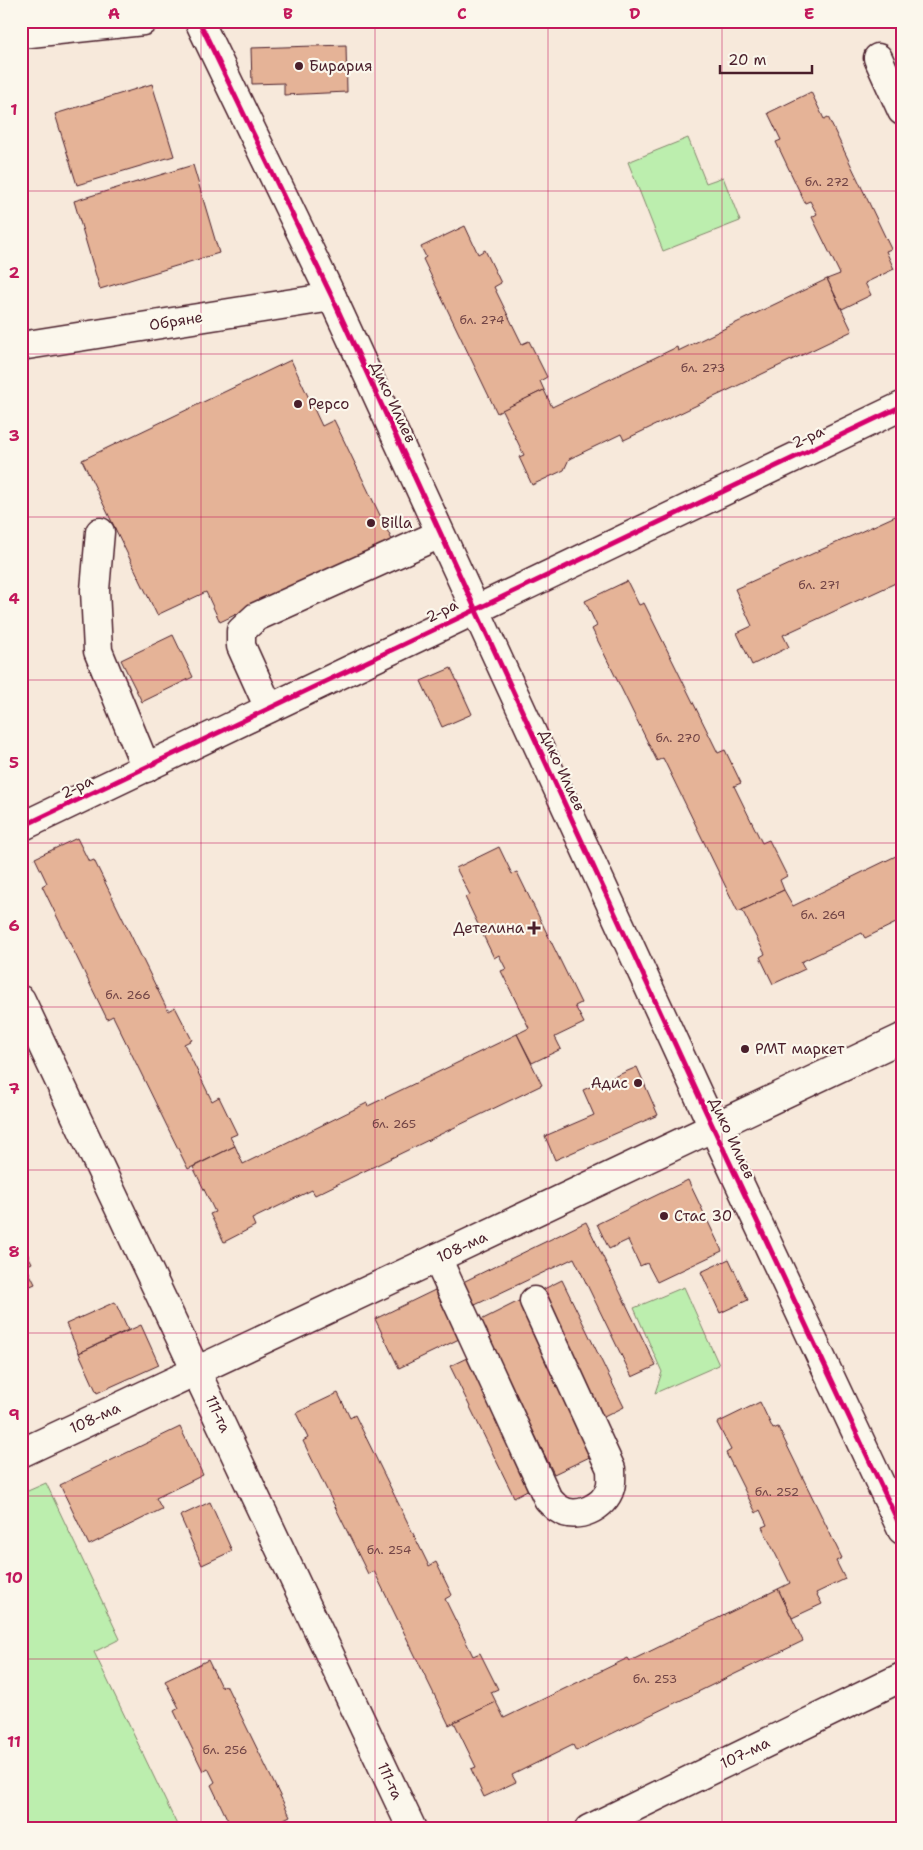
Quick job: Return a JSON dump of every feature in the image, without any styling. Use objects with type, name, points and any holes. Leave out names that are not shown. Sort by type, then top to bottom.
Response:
[{"type":"street","points":[[21,34],[143,21]]},
{"type":"street","name":"Дико Илиев","points":[[199,21],[332,297],[713,1127],[902,1530]]},
{"type":"street","points":[[878,58],[902,111]]},
{"type":"street","name":"Обряне","points":[[21,346],[332,297]]},
{"type":"street","name":"2-ра","points":[[21,827],[902,406]]},
{"type":"street","points":[[100,532],[95,590],[98,651],[146,768]]},
{"type":"street","points":[[269,708],[241,646],[241,631],[256,617],[440,534]]},
{"type":"street","name":"111-та","points":[[21,1000],[412,1829]]},
{"type":"street","name":"108-ма","points":[[21,1453],[902,1038]]},
{"type":"street","points":[[437,1258],[548,1499],[560,1510],[574,1513],[589,1510],[602,1501],[610,1488],[611,1469],[534,1300]]},
{"type":"street","name":"107-ма","points":[[589,1829],[902,1677]]},
{"type":"green space","points":[[688,138],[706,183],[723,177],[740,221],[663,251],[628,162]]},
{"type":"green space","points":[[684,1287],[719,1365],[655,1393],[662,1372],[634,1308]]},
{"type":"green space","points":[[46,1483],[120,1639],[94,1652],[179,1829],[21,1829],[21,1494]]},
{"type":"building","name":"Бирария","points":[[346,45],[347,92],[284,95],[284,83],[252,84],[251,48]]},
{"type":"building","points":[[152,84],[174,156],[77,185],[55,114]]},
{"type":"building","points":[[811,92],[824,119],[828,117],[891,249],[886,251],[894,269],[865,283],[871,295],[842,309],[827,279],[840,274],[812,217],[817,214],[810,201],[805,203],[776,142],[781,140],[768,113]]},
{"type":"building","points":[[193,165],[219,253],[100,289],[74,201]]},
{"type":"building","points":[[465,226],[478,254],[485,250],[501,283],[494,287],[522,344],[529,341],[547,377],[540,381],[544,390],[497,413],[423,259],[426,257],[421,247]]},
{"type":"building","points":[[827,279],[852,331],[624,440],[621,434],[569,459],[564,470],[532,485],[519,457],[524,455],[502,410],[544,390],[552,407],[677,347],[678,351]]},
{"type":"building","points":[[291,360],[322,426],[334,420],[392,540],[220,622],[206,592],[157,615],[82,460]]},
{"type":"building","points":[[902,513],[902,580],[783,635],[789,647],[752,665],[737,633],[752,626],[735,589]]},
{"type":"building","points":[[627,581],[639,605],[644,603],[718,753],[725,750],[741,783],[734,786],[762,843],[769,840],[787,876],[780,880],[784,890],[738,912],[663,758],[657,761],[592,629],[597,626],[585,601]]},
{"type":"building","points":[[173,635],[193,677],[142,702],[121,660]]},
{"type":"building","points":[[451,668],[472,714],[442,727],[421,681]]},
{"type":"building","points":[[77,838],[89,862],[94,860],[168,1011],[175,1007],[192,1040],[184,1044],[212,1101],[219,1097],[237,1134],[230,1137],[235,1146],[188,1169],[113,1016],[107,1019],[42,886],[47,883],[35,858]]},
{"type":"building","points":[[499,847],[512,874],[517,872],[581,1003],[575,1006],[584,1023],[555,1037],[561,1049],[532,1063],[517,1034],[529,1028],[501,971],[506,969],[499,955],[494,958],[465,897],[470,895],[456,868]]},
{"type":"building","points":[[902,853],[902,920],[865,938],[862,933],[801,962],[805,969],[773,984],[760,957],[765,954],[742,910],[784,890],[793,906]]},
{"type":"building","points":[[517,1034],[542,1085],[315,1195],[312,1190],[252,1219],[255,1226],[224,1242],[210,1214],[215,1212],[193,1167],[235,1146],[243,1164],[367,1103],[368,1106]]},
{"type":"building","points":[[637,1067],[658,1115],[555,1160],[545,1136],[594,1115],[583,1090]]},
{"type":"building","points":[[688,1180],[722,1251],[657,1282],[647,1263],[640,1266],[628,1240],[609,1249],[597,1224]]},
{"type":"building","points":[[586,1222],[656,1366],[632,1377],[574,1258],[475,1305],[463,1282]]},
{"type":"building","points":[[21,1241],[32,1263],[26,1266],[35,1284],[21,1290]]},
{"type":"building","points":[[729,1259],[748,1300],[720,1313],[701,1272]]},
{"type":"building","points":[[562,1280],[624,1407],[602,1418],[540,1291]]},
{"type":"building","points":[[435,1290],[459,1339],[399,1368],[375,1319]]},
{"type":"building","points":[[523,1299],[598,1453],[554,1474],[479,1321]]},
{"type":"building","points":[[115,1302],[128,1330],[79,1353],[66,1324]]},
{"type":"building","points":[[141,1325],[159,1365],[97,1393],[79,1353]]},
{"type":"building","points":[[471,1356],[535,1486],[514,1497],[450,1366]]},
{"type":"building","points":[[338,1393],[350,1418],[355,1415],[429,1566],[436,1562],[452,1595],[445,1599],[473,1656],[480,1653],[498,1689],[491,1692],[496,1702],[449,1725],[374,1571],[368,1574],[303,1441],[308,1438],[296,1413]]},
{"type":"building","points":[[760,1402],[773,1429],[778,1427],[842,1558],[836,1561],[845,1579],[816,1593],[822,1604],[792,1618],[778,1589],[790,1583],[762,1527],[767,1525],[760,1510],[756,1513],[726,1453],[731,1450],[717,1423]]},
{"type":"building","points":[[180,1427],[203,1475],[156,1498],[162,1509],[89,1545],[60,1485]]},
{"type":"building","points":[[210,1502],[232,1551],[202,1565],[180,1516]]},
{"type":"building","points":[[778,1589],[803,1641],[576,1751],[573,1745],[512,1775],[516,1782],[484,1797],[471,1769],[476,1767],[454,1722],[496,1702],[504,1718],[628,1658],[630,1661]]},
{"type":"building","points":[[208,1660],[221,1687],[226,1685],[290,1816],[284,1819],[289,1829],[232,1829],[211,1785],[215,1782],[208,1768],[203,1771],[174,1711],[179,1708],[165,1681]]},
{"type":"cycle path","points":[[199,21],[332,297],[713,1127],[902,1530]]},
{"type":"cycle path","points":[[21,827],[902,406]]},
{"type":"place","name":"Бирария","points":[[299,66]]},
{"type":"place","name":"Pepco","points":[[298,404]]},
{"type":"place","name":"Billa","points":[[371,523]]},
{"type":"place","name":"Детелина","points":[[534,928]]},
{"type":"place","name":"РМТ маркет","points":[[745,1049]]},
{"type":"place","name":"Адис","points":[[638,1083]]},
{"type":"place","name":"Стас 30","points":[[664,1216]]}]
